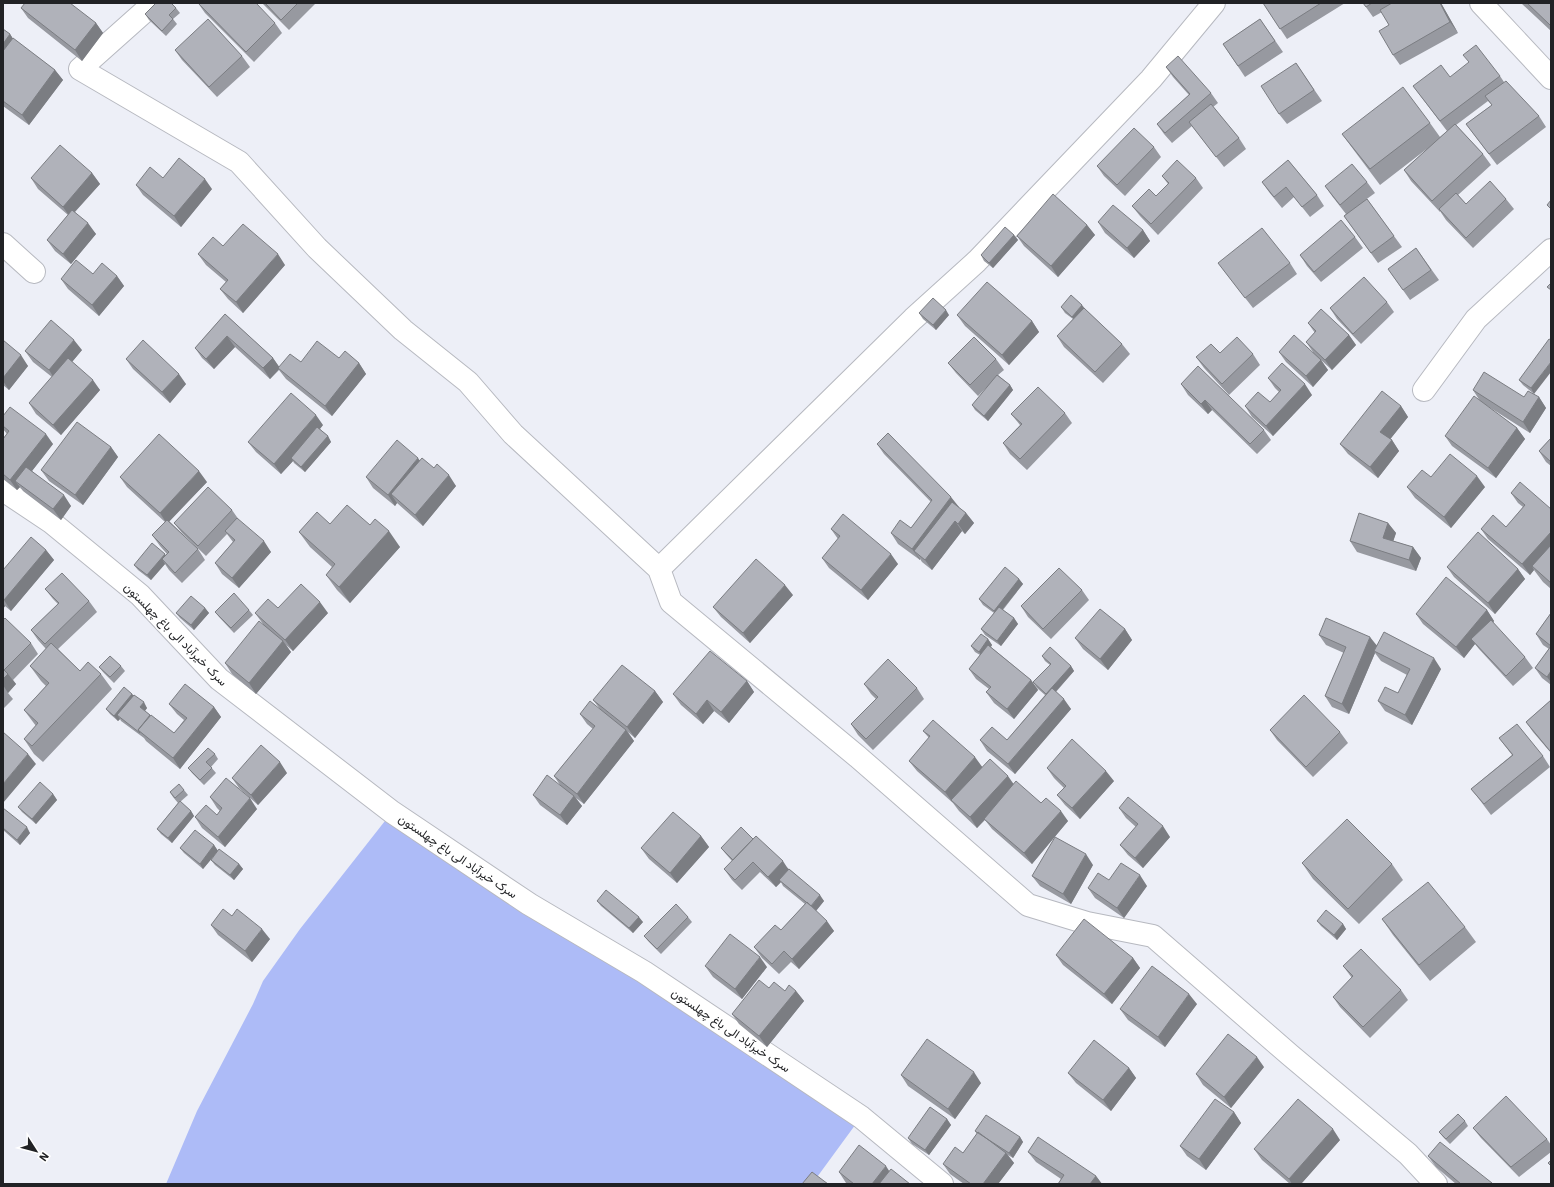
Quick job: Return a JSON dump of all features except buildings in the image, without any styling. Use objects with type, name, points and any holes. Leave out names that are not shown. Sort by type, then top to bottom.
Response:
[{"type":"street","points":[[154,3],[80,69],[238,162],[317,248],[403,330],[468,382],[513,434],[659,569],[671,602],[858,757],[1028,905],[1087,923],[1153,936],[1290,1055],[1408,1154],[1436,1184]]},
{"type":"street","points":[[659,569],[913,319],[982,256],[1151,79],[1214,3]]},
{"type":"street","points":[[1481,3],[1550,77]]},
{"type":"street","points":[[3,244],[34,272]]},
{"type":"street","points":[[1424,390],[1476,319],[1551,250]]},
{"type":"street","name":"سرک خیرآباد الی باغ چهلستون","points":[[3,490],[51,522],[140,595],[220,678],[392,812],[529,904],[644,972],[861,1117],[942,1184]]},
{"type":"shaded area","points":[[392,812],[861,1117],[812,1184],[166,1184],[197,1111],[253,1004],[263,981],[300,929]]}]
